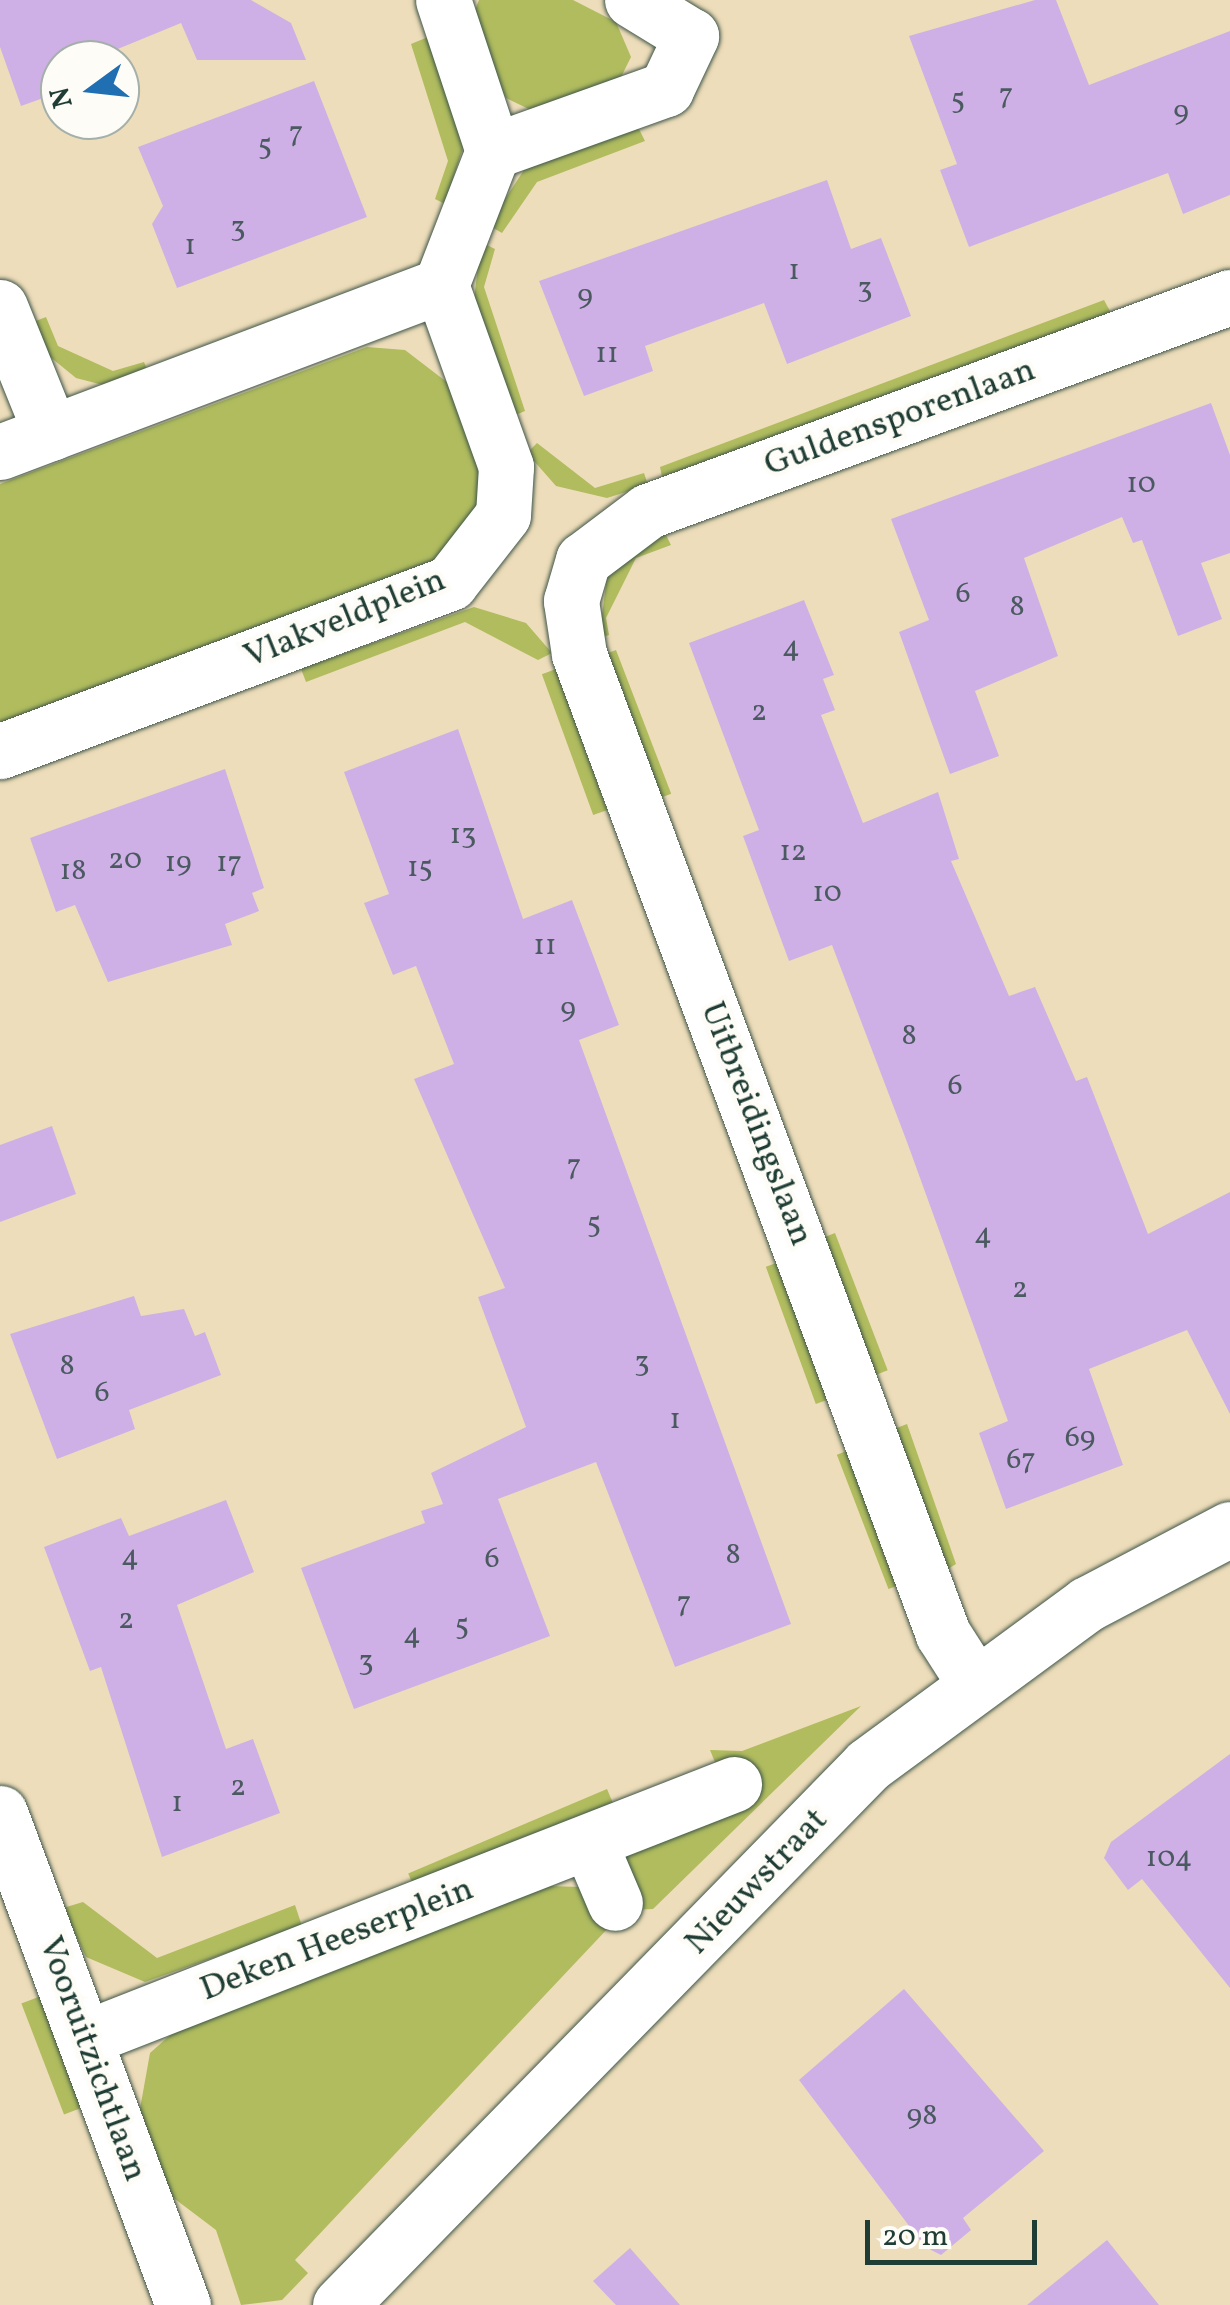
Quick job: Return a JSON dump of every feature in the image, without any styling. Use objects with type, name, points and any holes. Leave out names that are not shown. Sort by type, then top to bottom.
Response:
[{"type":"street","points":[[0,452],[441,286],[493,151],[443,0]]},
{"type":"street","points":[[493,151],[666,89],[690,36],[632,0]]},
{"type":"street","name":"Vlakveldplein","points":[[0,751],[450,583],[480,556],[503,515],[506,467],[441,286]]},
{"type":"street","name":"Guldensporenlaan","points":[[583,560],[648,510],[1230,297]]},
{"type":"street","points":[[0,307],[52,432]]},
{"type":"street","name":"Uitbreidingslaan","points":[[583,560],[572,635],[944,1634],[973,1681]]},
{"type":"street","name":"Nieuwstraat","points":[[340,2305],[868,1765],[973,1681],[1087,1604],[1230,1530]]},
{"type":"street","name":"Deken Heeserplein","points":[[85,2038],[734,1784]]},
{"type":"street","name":"Vooruitzichtlaan","points":[[0,1813],[183,2305]]},
{"type":"street","points":[[589,1842],[615,1903]]},
{"type":"green space","points":[[479,0],[573,0],[616,22],[631,57],[617,85],[535,112],[506,98],[493,76],[473,15]]},
{"type":"green space","points":[[428,37],[465,141],[445,204],[435,199],[448,161],[411,44]]},
{"type":"green space","points":[[638,127],[645,141],[537,182],[502,233],[488,225],[524,170]]},
{"type":"green space","points":[[481,242],[495,249],[484,287],[525,411],[513,416],[473,308]]},
{"type":"green space","points":[[1104,300],[1111,313],[662,477],[660,467]]},
{"type":"green space","points":[[46,317],[58,346],[113,371],[144,362],[150,377],[103,385],[76,378],[38,347],[28,324]]},
{"type":"green space","points":[[367,347],[405,350],[448,383],[482,471],[483,497],[441,563],[0,727],[0,484]]},
{"type":"green space","points":[[537,443],[595,488],[644,473],[648,485],[607,498],[556,486],[527,453]]},
{"type":"green space","points":[[665,533],[671,545],[636,558],[606,618],[609,635],[599,638],[607,577]]},
{"type":"green space","points":[[474,607],[526,623],[552,653],[538,660],[465,622],[306,682],[301,669]]},
{"type":"green space","points":[[616,650],[671,794],[660,798],[605,654]]},
{"type":"green space","points":[[556,669],[607,810],[593,815],[542,674]]},
{"type":"green space","points":[[835,1233],[888,1370],[876,1375],[823,1238]]},
{"type":"green space","points":[[779,1262],[829,1399],[816,1404],[766,1267]]},
{"type":"green space","points":[[907,1424],[956,1564],[948,1569],[894,1429]]},
{"type":"green space","points":[[849,1450],[901,1584],[888,1589],[837,1455]]},
{"type":"green space","points":[[861,1706],[653,1909],[629,1910],[611,1925],[295,2260],[308,2273],[282,2300],[241,2305],[216,2230],[171,2196],[138,2120],[150,2053],[185,2022],[548,1886],[580,1887],[719,1772],[710,1750],[742,1751]]},
{"type":"green space","points":[[607,1789],[616,1810],[417,1895],[408,1873]]},
{"type":"green space","points":[[83,1902],[157,1958],[295,1905],[302,1926],[145,1982],[86,1957],[63,1908]]},
{"type":"green space","points":[[41,1996],[84,2107],[64,2115],[21,2004]]},
{"type":"building","points":[[0,0],[251,0],[291,23],[306,60],[197,60],[181,23],[140,40],[40,40],[40,99],[21,106],[0,47]]},
{"type":"building","points":[[1035,0],[1056,0],[1089,85],[1230,31],[1230,195],[1183,214],[1168,173],[969,247],[940,170],[957,164],[909,36]]},
{"type":"building","points":[[314,81],[367,217],[177,288],[152,224],[163,206],[138,147]]},
{"type":"building","points":[[827,180],[851,249],[881,238],[911,316],[787,364],[764,303],[645,346],[653,371],[584,396],[539,281]]},
{"type":"building","points":[[1211,403],[1230,455],[1230,553],[1201,563],[1222,619],[1178,636],[1142,540],[1133,543],[1122,517],[1024,558],[1058,656],[975,691],[999,756],[950,774],[899,632],[929,620],[891,519]]},
{"type":"building","points":[[804,600],[834,675],[823,679],[835,710],[821,715],[863,823],[938,792],[959,859],[951,861],[1009,996],[1035,987],[1076,1081],[1087,1077],[1148,1234],[1230,1192],[1230,1414],[1187,1330],[1089,1369],[1123,1465],[1006,1509],[979,1433],[1008,1421],[907,1142],[832,945],[789,961],[743,836],[759,830],[689,643]]},
{"type":"building","points":[[458,729],[523,919],[572,900],[596,963],[619,1025],[579,1040],[791,1624],[675,1667],[596,1462],[498,1499],[550,1636],[354,1709],[301,1568],[425,1523],[421,1511],[443,1504],[431,1473],[526,1427],[478,1297],[505,1288],[414,1079],[454,1064],[416,966],[393,975],[364,903],[389,894],[344,772]]},
{"type":"building","points":[[225,769],[264,888],[252,893],[259,911],[225,924],[232,945],[108,982],[75,905],[56,912],[30,838]]},
{"type":"building","points":[[52,1126],[76,1194],[0,1222],[0,1145]]},
{"type":"building","points":[[134,1296],[141,1316],[184,1309],[195,1336],[205,1332],[221,1375],[129,1410],[135,1429],[57,1459],[10,1334]]},
{"type":"building","points":[[226,1500],[254,1572],[177,1605],[226,1749],[253,1739],[280,1813],[162,1857],[101,1667],[90,1671],[44,1547],[121,1518],[129,1536]]},
{"type":"building","points":[[1230,1754],[1230,1988],[1142,1879],[1128,1890],[1104,1858],[1111,1842]]},
{"type":"building","points":[[904,1989],[1044,2151],[963,2218],[971,2230],[941,2255],[925,2247],[799,2080]]},
{"type":"building","points":[[1107,2240],[1159,2305],[1027,2305]]},
{"type":"building","points":[[630,2248],[680,2305],[616,2305],[593,2281]]}]
